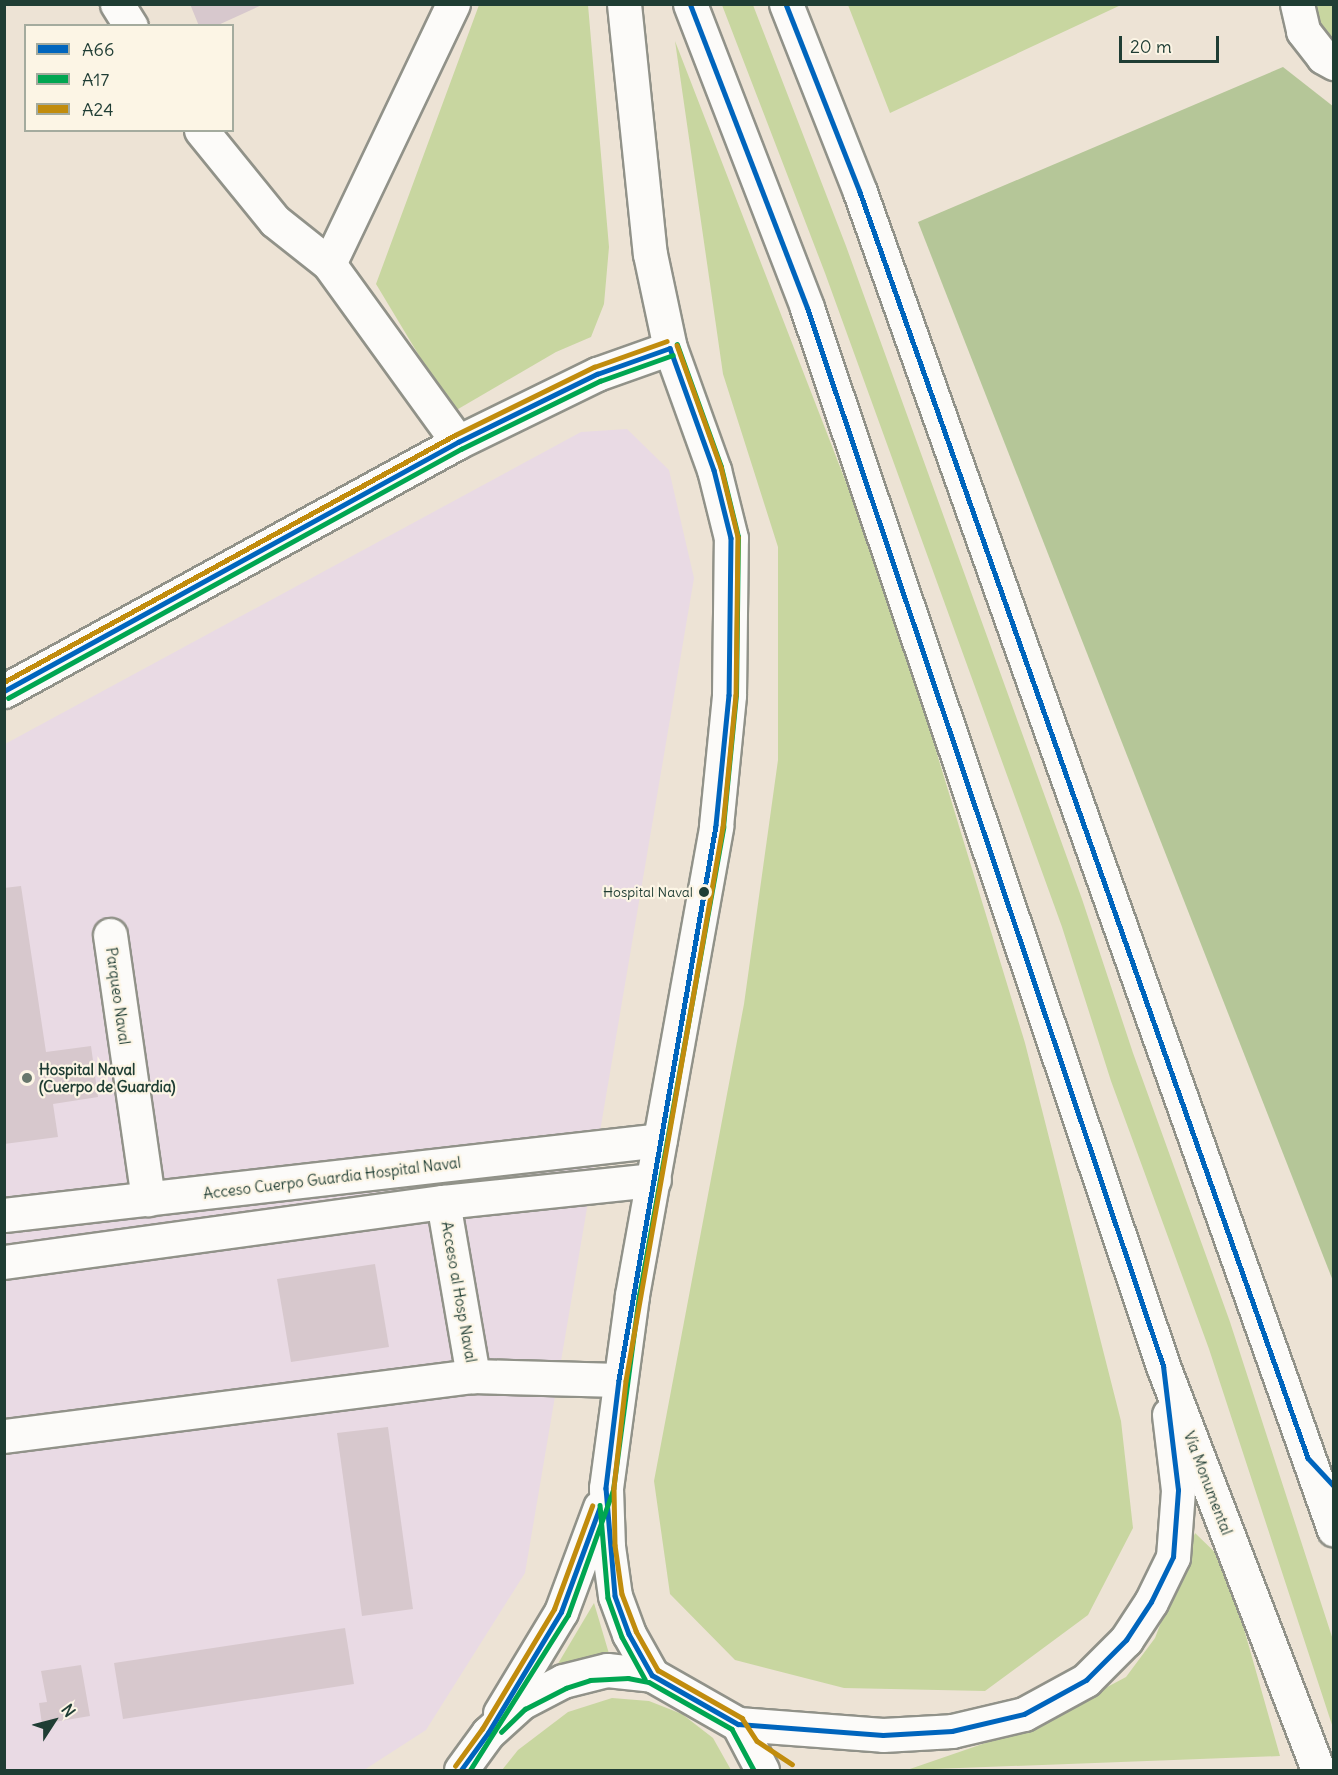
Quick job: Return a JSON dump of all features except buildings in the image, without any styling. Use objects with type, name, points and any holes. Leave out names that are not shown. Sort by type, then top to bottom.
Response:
[{"type":"main road","points":[[117,4],[130,24]]},
{"type":"main road","points":[[329,264],[453,4]]},
{"type":"main road","points":[[624,4],[650,254],[670,348],[714,470],[731,538],[729,695],[716,826],[619,1380],[606,1488],[608,1546],[615,1596],[629,1634],[652,1675],[751,1747],[788,1770]]},
{"type":"main road","name":"Vía Monumental","points":[[690,4],[807,308],[1163,1366],[1318,1770]]},
{"type":"main road","points":[[786,4],[860,192],[1334,1530]]},
{"type":"main road","points":[[1296,4],[1303,31],[1323,57],[1334,63]]},
{"type":"main road","points":[[203,132],[275,221],[329,264],[458,442]]},
{"type":"main road","points":[[11,681],[458,442],[597,374],[670,348]]},
{"type":"main road","name":"Parqueo Naval","points":[[110,935],[148,1199]]},
{"type":"main road","name":"Acceso Cuerpo Guardia Hospital Naval","points":[[4,1215],[660,1140]]},
{"type":"main road","name":"Acceso al Hosp Naval","points":[[619,1380],[473,1376],[443,1202],[654,1180]]},
{"type":"main road","points":[[4,1262],[443,1202]]},
{"type":"main road","points":[[751,1747],[952,1731],[1024,1714],[1086,1680],[1126,1640],[1151,1602],[1173,1557],[1178,1490],[1163,1366]]},
{"type":"main road","points":[[4,1436],[473,1376]]},
{"type":"main road","points":[[1308,1458],[1334,1487]]},
{"type":"main road","points":[[467,1758],[561,1612],[606,1488]]},
{"type":"main road","points":[[467,1758],[521,1703],[563,1681],[607,1670],[652,1675]]},
{"type":"shaded area","points":[[627,429],[669,470],[694,578],[525,1573],[426,1730],[364,1770],[5,1770],[5,744],[581,432]]},
{"type":"green space","points":[[479,5],[588,5],[609,247],[604,304],[591,337],[556,352],[453,412],[376,284]]},
{"type":"green space","points":[[722,5],[753,5],[846,246],[1082,899],[1133,1053],[1230,1322],[1333,1640],[1333,1728],[1209,1349],[1111,1081],[1062,927],[825,273]]},
{"type":"green space","points":[[848,5],[1121,5],[890,113]]},
{"type":"green space","points":[[1311,5],[1333,5],[1333,42],[1322,32]]},
{"type":"green space","points":[[675,41],[885,583],[1025,1043],[1121,1421],[1133,1528],[1088,1615],[985,1691],[844,1688],[735,1660],[670,1594],[654,1481],[744,1004],[778,760],[778,547],[723,374]]},
{"type":"green space","points":[[1283,67],[1334,107],[1333,1281],[918,222]]},
{"type":"green space","points":[[1195,1533],[1225,1562],[1280,1756],[907,1770],[1032,1727],[1126,1677],[1155,1638]]},
{"type":"green space","points":[[594,1603],[610,1657],[585,1658],[556,1667]]},
{"type":"green space","points":[[612,1698],[649,1701],[682,1714],[713,1738],[731,1770],[502,1770],[518,1750],[568,1712]]},
{"type":"transit line","name":"A66","points":[[670,348],[714,470],[731,538],[729,695],[716,826],[619,1380],[606,1488],[615,1596],[629,1634],[652,1675],[738,1724],[883,1735],[952,1731],[1024,1714],[1086,1680],[1126,1640],[1151,1602],[1173,1557],[1178,1490],[1163,1366],[807,308],[690,4]]},
{"type":"transit line","name":"A66","points":[[786,4],[860,192],[1308,1458],[1334,1486]]},
{"type":"transit line","name":"A24","points":[[4,682],[455,435],[594,367],[667,341]]},
{"type":"transit line","name":"A17","points":[[470,1770],[568,1615],[613,1490],[639,1296],[723,827],[736,695],[738,537],[721,467],[677,345]]},
{"type":"transit line","name":"A24","points":[[677,345],[721,467],[738,537],[736,695],[723,827],[626,1381],[614,1488],[615,1545],[622,1594],[636,1631],[658,1670],[742,1718],[757,1741],[792,1764]]},
{"type":"transit line","name":"A66","points":[[4,691],[458,442],[597,374],[670,348]]},
{"type":"transit line","name":"A17","points":[[8,698],[461,449],[600,381],[673,355]]},
{"type":"transit line","name":"A17","points":[[600,1505],[608,1598],[622,1637],[645,1679]]},
{"type":"transit line","name":"A24","points":[[455,1766],[482,1729],[554,1609],[592,1506]]},
{"type":"transit line","name":"A66","points":[[461,1770],[488,1733],[561,1612],[599,1509]]},
{"type":"transit line","name":"A17","points":[[501,1732],[525,1709],[566,1688],[590,1680],[628,1678],[649,1682],[732,1729],[754,1770]]},
{"type":"place","name":"Hospital Naval","points":[[704,892]]},
{"type":"place","name":"Hospital Naval (Cuerpo de Guardia)","points":[[27,1078]]}]
